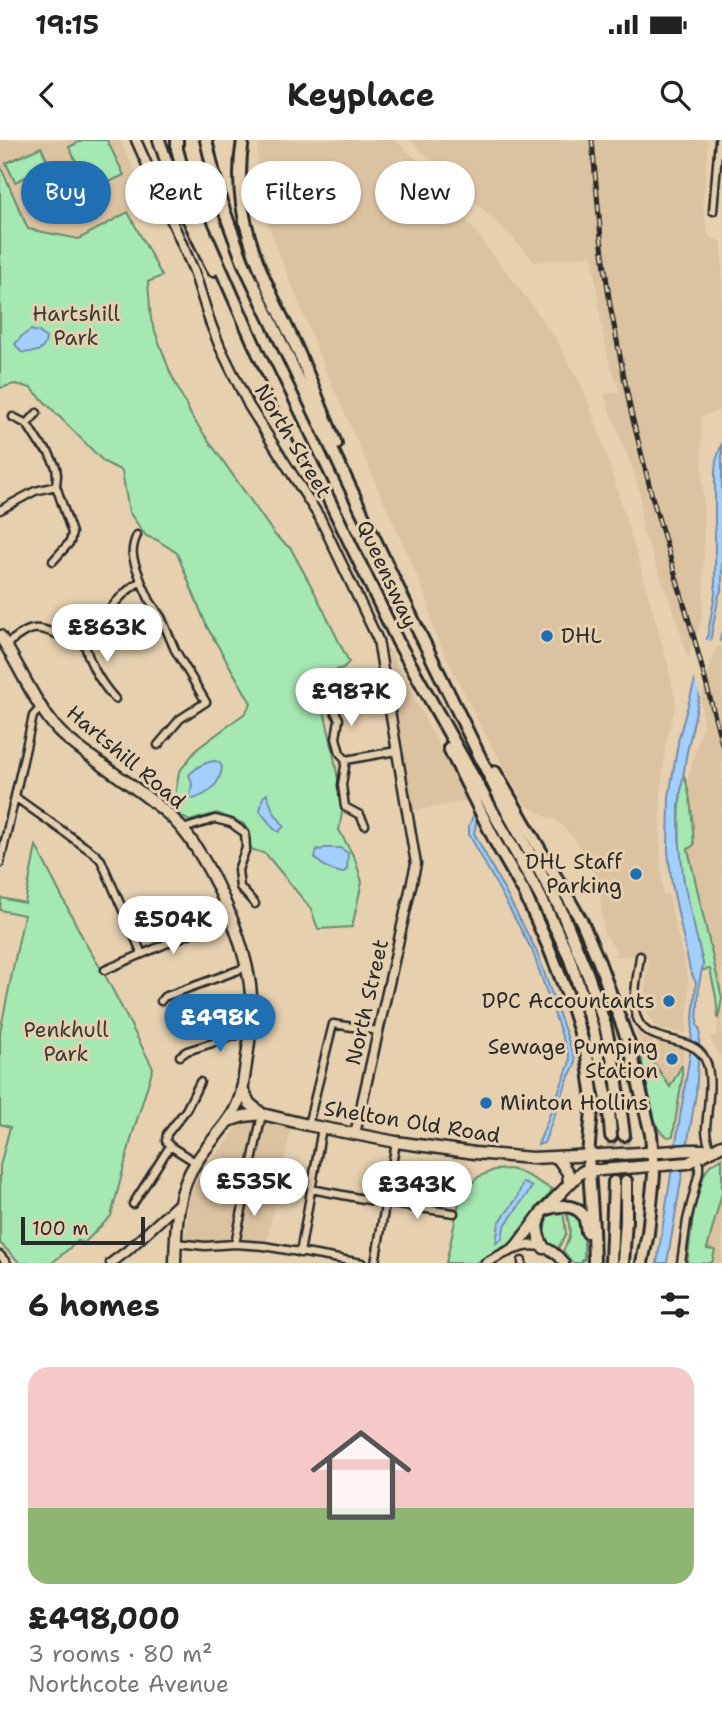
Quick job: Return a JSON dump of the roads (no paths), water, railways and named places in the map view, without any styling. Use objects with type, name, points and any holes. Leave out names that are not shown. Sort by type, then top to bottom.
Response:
[{"type":"highway","points":[[159,140],[181,204],[258,353]]},
{"type":"highway","name":"Queensway","points":[[177,140],[177,149],[198,217],[258,353],[398,642],[540,896],[568,954],[593,1028],[609,1110],[611,1136]]},
{"type":"highway","name":"Queensway","points":[[206,140],[220,199],[243,262],[503,804],[562,912],[605,1025],[624,1135]]},
{"type":"highway","points":[[243,140],[240,187],[243,217],[250,242],[310,378],[375,541]]},
{"type":"highway","points":[[417,628],[498,777],[582,922],[629,1044],[651,1135],[652,1153],[658,1165],[642,1263]]},
{"type":"highway","points":[[398,642],[422,699],[456,761],[496,844],[524,892],[570,1001],[584,1045],[593,1099],[588,1155],[594,1170],[592,1263]]},
{"type":"highway","points":[[611,1263],[620,1182],[626,1220],[623,1263]]},
{"type":"highway","points":[[543,1211],[552,1206],[569,1207],[583,1215],[592,1263]]},
{"type":"main road","name":"Hartshill Road","points":[[3,640],[60,732],[156,804],[183,829],[208,869],[231,916],[247,967],[251,994],[250,1031],[242,1088],[237,1106],[228,1122],[195,1162],[179,1203],[175,1263]]},
{"type":"main road","points":[[242,1088],[247,1100],[262,1114]]},
{"type":"main road","name":"Shelton Old Road","points":[[228,1122],[244,1116],[262,1114],[396,1142],[532,1158],[696,1152]]},
{"type":"main road","points":[[516,1247],[543,1211],[579,1174],[594,1170],[688,1163],[696,1152],[722,1145]]},
{"type":"main road","points":[[557,1157],[568,1173],[569,1183]]},
{"type":"main road","points":[[543,1211],[537,1228],[544,1248]]},
{"type":"street","name":"North Street","points":[[136,140],[194,271],[219,347],[249,406],[320,518],[376,635],[383,662],[416,864],[355,1134]]},
{"type":"street","points":[[713,211],[719,140]]},
{"type":"street","points":[[27,424],[37,413]]},
{"type":"street","points":[[13,416],[27,424],[53,460],[57,475],[56,486],[72,533],[68,545],[53,561]]},
{"type":"street","points":[[0,510],[35,491],[56,486]]},
{"type":"street","points":[[136,535],[131,555],[141,581],[175,650],[206,702],[180,719],[158,745]]},
{"type":"street","points":[[3,640],[40,629],[64,638],[83,636],[102,622],[116,602],[141,581]]},
{"type":"street","points":[[83,636],[94,671],[115,699]]},
{"type":"street","points":[[343,695],[333,708],[339,719],[336,738],[340,753],[346,760],[342,785],[345,807],[360,815],[365,825]]},
{"type":"street","points":[[0,863],[33,716],[42,706]]},
{"type":"street","points":[[346,760],[396,751]]},
{"type":"street","points":[[15,797],[101,860],[142,954]]},
{"type":"street","points":[[183,829],[215,819],[230,822],[245,834],[246,848],[238,870],[240,887],[255,904]]},
{"type":"street","points":[[105,970],[231,916]]},
{"type":"street","points":[[640,956],[635,1007],[637,1019],[652,1034],[690,1044],[705,1059],[708,1068],[706,1130],[711,1150]]},
{"type":"street","points":[[161,1001],[164,997],[247,967]]},
{"type":"street","points":[[308,1125],[333,1024],[379,1031]]},
{"type":"street","points":[[180,1056],[187,1051],[250,1031]]},
{"type":"street","points":[[195,1162],[166,1141],[167,1134],[186,1110],[187,1099],[200,1082]]},
{"type":"street","points":[[235,1244],[262,1114]]},
{"type":"street","points":[[300,1253],[321,1128]]},
{"type":"street","points":[[374,1263],[396,1142]]},
{"type":"street","points":[[133,1203],[170,1146]]},
{"type":"street","points":[[681,1263],[687,1220],[699,1171],[696,1152]]},
{"type":"street","points":[[311,1189],[454,1213]]},
{"type":"street","points":[[111,1263],[179,1203]]},
{"type":"street","points":[[176,1243],[264,1246],[362,1263]]},
{"type":"street","points":[[486,1263],[516,1247],[533,1246],[557,1255],[564,1263]]},
{"type":"street","points":[[0,1255],[7,1263]]},
{"type":"water","points":[[31,330],[46,338],[45,343],[38,351],[21,352],[15,344]]},
{"type":"water","points":[[722,443],[722,589],[686,757],[679,805],[684,883],[703,964],[699,984],[697,1025],[700,1030],[696,1094],[667,1263],[657,1263],[690,1054],[696,983],[690,970],[672,884],[668,852],[669,797],[679,737],[707,638],[715,595],[715,472]]},
{"type":"water","points":[[215,761],[222,767],[216,783],[209,791],[193,799],[190,797],[192,783],[189,775],[201,765]]},
{"type":"water","points":[[267,794],[273,811],[284,826],[279,832],[260,811],[263,797]]},
{"type":"water","points":[[474,814],[477,819],[474,833],[536,950],[575,1059],[544,1143],[538,1145],[570,1059],[532,950],[469,834]]},
{"type":"water","points":[[340,848],[348,853],[347,869],[343,873],[327,868],[315,858],[317,849]]},
{"type":"water","points":[[523,1182],[532,1187],[504,1227],[502,1239],[496,1243],[499,1223],[517,1198]]},
{"type":"waterway","points":[[720,641],[722,632]]},
{"type":"tunnel","points":[[624,1135],[626,1181]]},
{"type":"tunnel","points":[[611,1136],[614,1182]]},
{"type":"railway","points":[[592,140],[610,305],[631,412],[722,744]]},
{"type":"place","name":"DHL","points":[[547,636]]},
{"type":"place","name":"DHL Staff Parking","points":[[636,874]]},
{"type":"place","name":"DPC Accountants","points":[[669,1001]]},
{"type":"place","name":"Sewage Pumping Station","points":[[672,1059]]},
{"type":"place","name":"Minton Hollins","points":[[486,1103]]},
{"type":"park label","name":"Hartshill Park","points":[[76,326]]},
{"type":"park label","name":"Penkhull Park","points":[[66,1042]]}]
